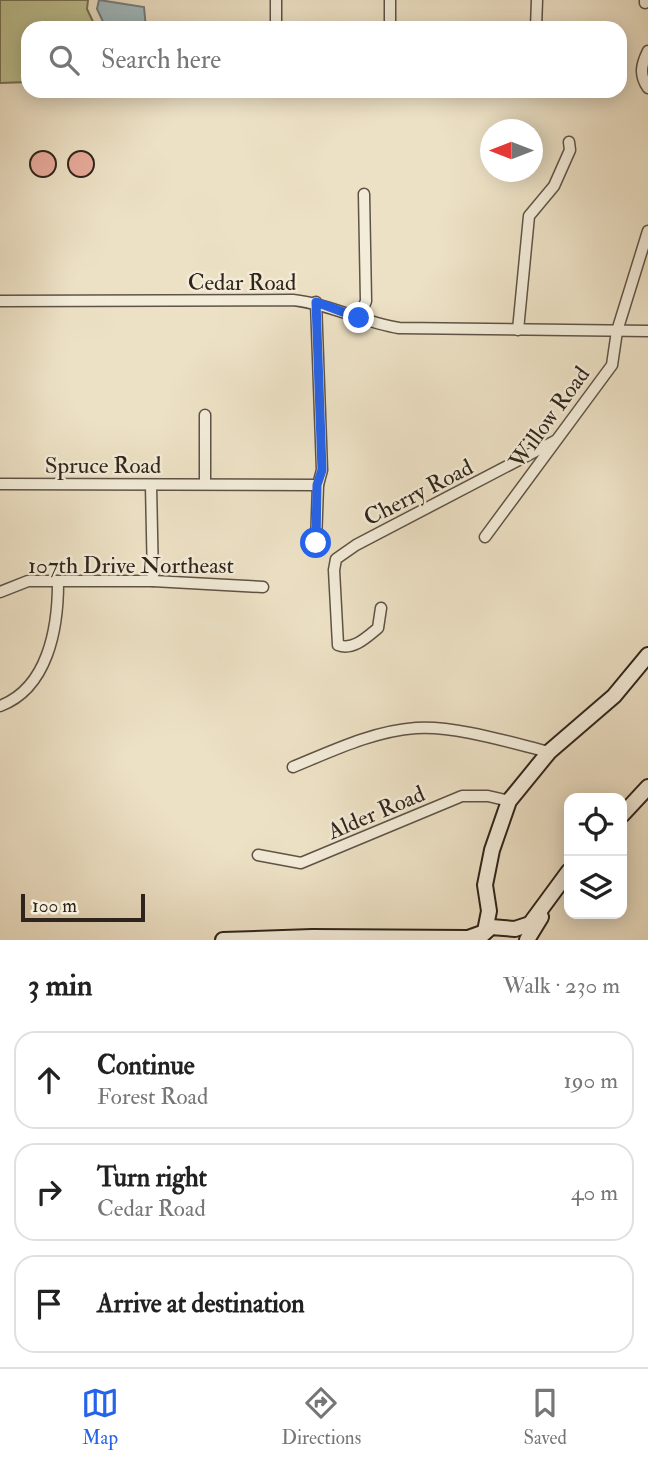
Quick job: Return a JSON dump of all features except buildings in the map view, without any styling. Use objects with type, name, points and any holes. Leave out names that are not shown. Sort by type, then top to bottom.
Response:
[{"type":"street","points":[[276,0],[276,21]]},
{"type":"street","points":[[390,0],[390,21]]},
{"type":"street","points":[[536,21],[537,0]]},
{"type":"street","points":[[648,51],[642,64],[641,76],[648,88]]},
{"type":"street","points":[[518,330],[529,216],[554,186],[570,150],[569,142]]},
{"type":"street","points":[[359,318],[366,301],[364,194]]},
{"type":"street","name":"Willow Road","points":[[485,537],[612,365],[618,331],[648,231]]},
{"type":"street","name":"Cedar Road","points":[[0,301],[316,302],[359,318],[399,328],[648,331]]},
{"type":"street","points":[[316,302],[322,470],[317,485],[316,543]]},
{"type":"street","points":[[205,415],[205,484]]},
{"type":"street","name":"Cherry Road","points":[[381,608],[378,628],[363,640],[344,647],[338,645],[334,570],[336,559],[356,545],[555,441]]},
{"type":"street","name":"Spruce Road","points":[[0,484],[317,485]]},
{"type":"street","points":[[151,485],[153,581]]},
{"type":"street","name":"107th Drive Northeast","points":[[0,592],[27,581],[153,581],[263,587]]},
{"type":"street","points":[[0,706],[22,693],[35,677],[49,650],[58,616],[58,583]]},
{"type":"street","points":[[482,935],[489,911],[485,885],[497,832],[509,801],[549,752],[614,696],[648,655]]},
{"type":"street","points":[[293,767],[368,737],[418,728],[486,737],[549,752]]},
{"type":"street","points":[[627,810],[648,788]]},
{"type":"street","name":"Alder Road","points":[[258,855],[301,863],[463,796],[488,796],[509,801]]},
{"type":"street","points":[[489,867],[506,931]]},
{"type":"street","points":[[223,940],[468,938],[530,924],[564,877]]},
{"type":"street","points":[[527,940],[539,922],[544,903]]},
{"type":"green space","points":[[0,0],[88,0],[87,9],[93,21],[21,21],[21,82],[0,83]]},
{"type":"water","points":[[99,0],[144,7],[145,21],[103,21],[97,9]]},
{"type":"route","points":[[316,543],[317,485],[322,470],[316,302],[359,318]]}]
